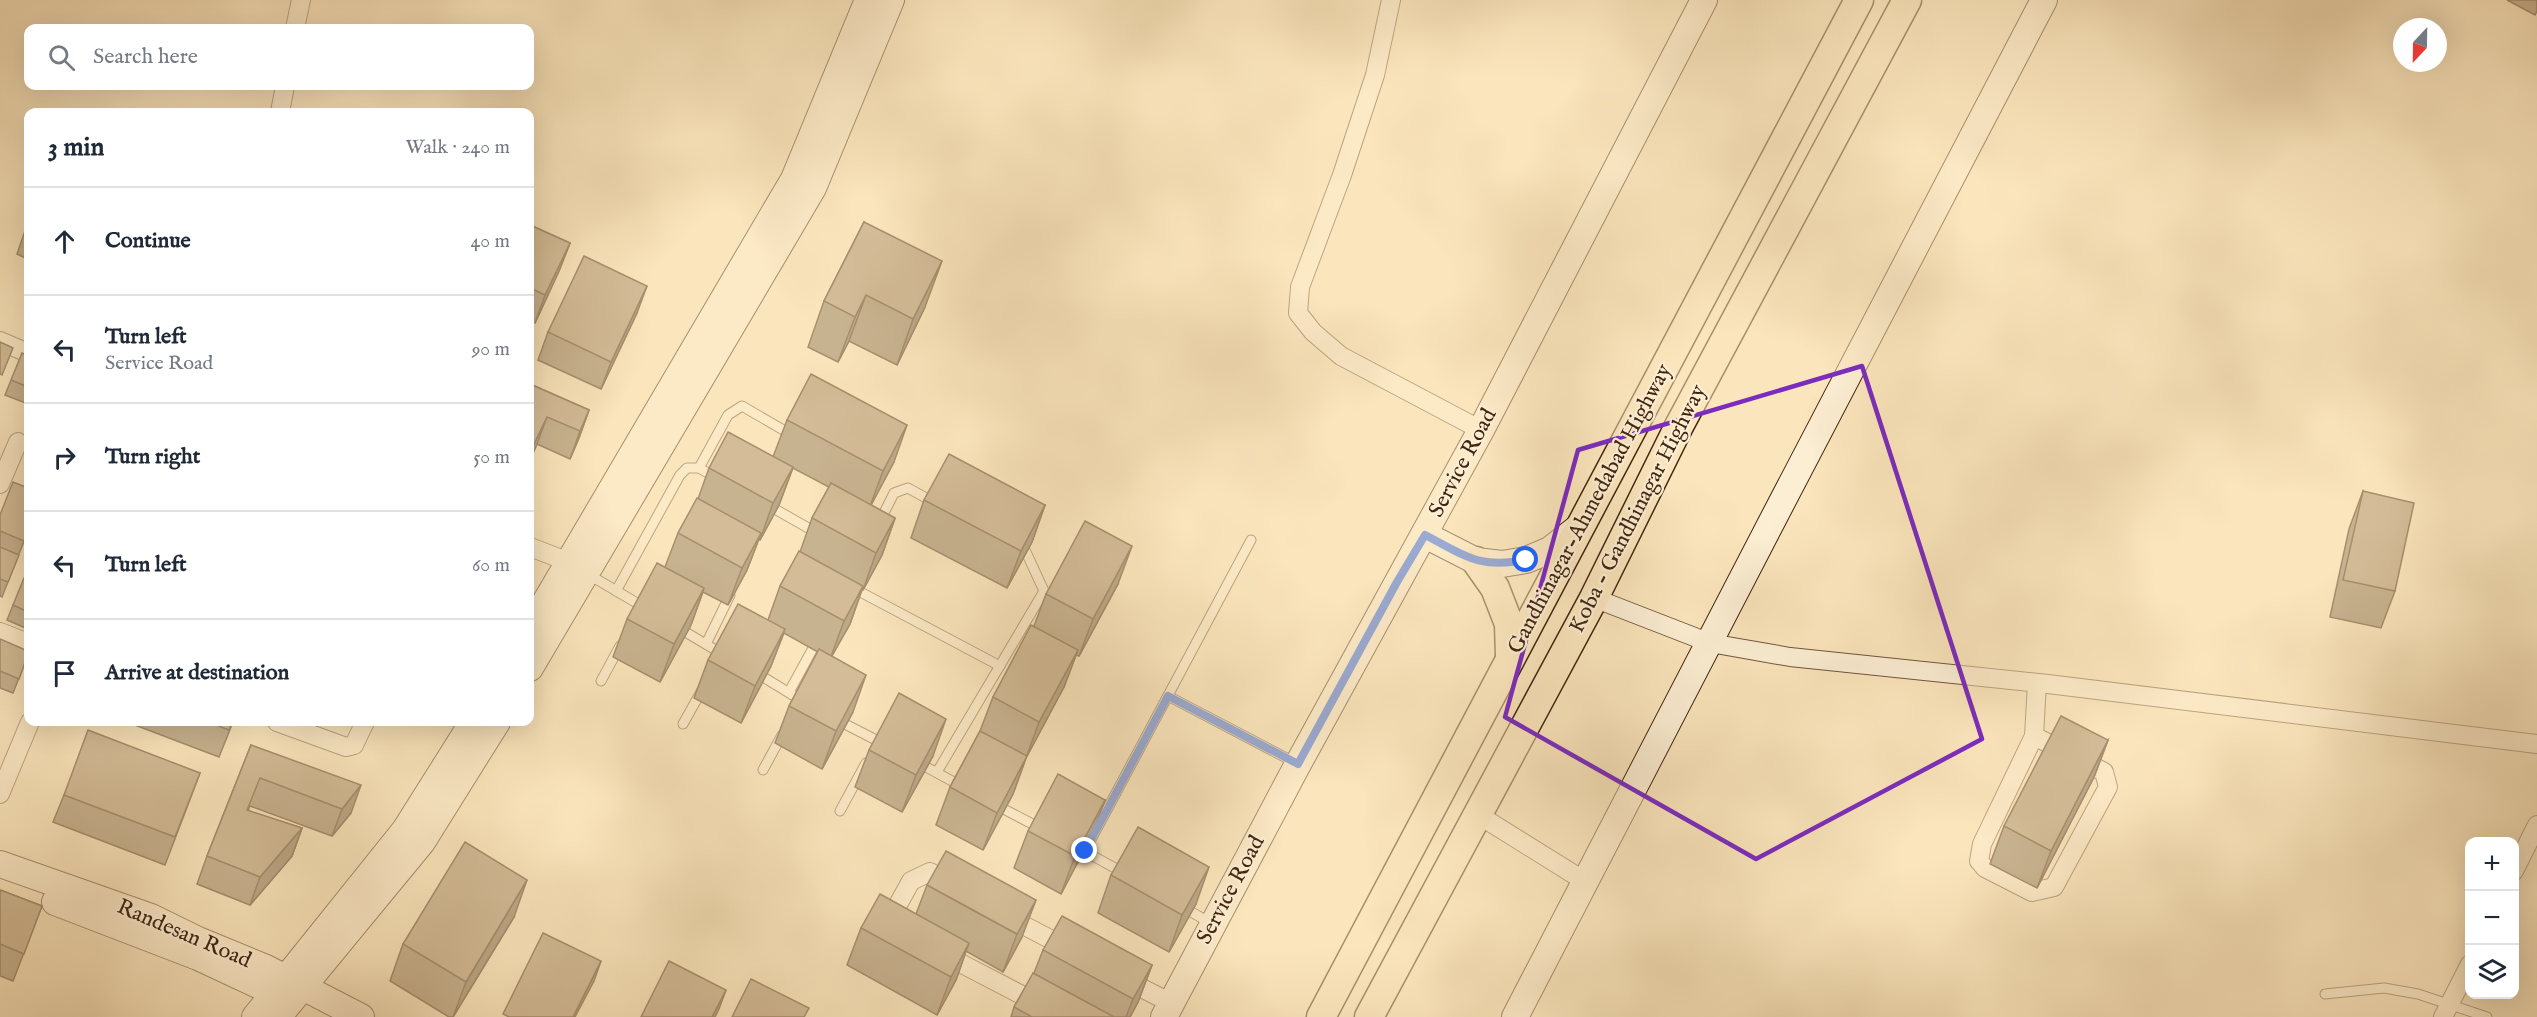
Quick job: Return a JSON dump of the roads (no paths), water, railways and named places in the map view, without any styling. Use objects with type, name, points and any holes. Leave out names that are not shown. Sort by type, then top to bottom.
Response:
[{"type":"main road","name":"Gandhinagar-Ahmedabad Highway","points":[[1321,1017],[1859,0]]},
{"type":"main road","name":"Koba - Gandhinagar Highway","points":[[1369,1017],[1594,598],[1678,426],[1906,0]]},
{"type":"main road","points":[[1476,561],[1495,588],[1509,624],[1510,659]]},
{"type":"street","points":[[296,24],[301,0]]},
{"type":"street","points":[[534,660],[578,568],[794,179],[868,0]]},
{"type":"street","points":[[534,623],[578,568],[813,188],[891,0]]},
{"type":"street","points":[[1390,0],[1375,75],[1342,175],[1300,286],[1299,313],[1313,332],[1341,356],[1481,430]]},
{"type":"street","name":"Service Road","points":[[1167,1010],[1298,764],[1481,430],[1704,0]]},
{"type":"street","points":[[1515,1017],[1710,644],[1872,324],[2044,0]]},
{"type":"street","points":[[281,108],[284,90]]},
{"type":"street","points":[[0,341],[24,351]]},
{"type":"street","points":[[0,484],[18,442]]},
{"type":"street","points":[[1425,535],[1476,561],[1502,564],[1526,560],[1550,550],[1581,525]]},
{"type":"street","points":[[534,548],[578,568]]},
{"type":"street","points":[[1594,598],[1710,644],[1790,657],[2037,683],[2537,744]]},
{"type":"street","points":[[0,632],[24,641]]},
{"type":"street","points":[[2034,736],[2104,772],[2108,787],[2054,887],[2032,892],[1985,868],[1979,861],[1982,844],[2034,736],[2037,683]]},
{"type":"street","points":[[0,794],[28,726]]},
{"type":"street","points":[[300,726],[346,747],[354,745],[363,726]]},
{"type":"street","points":[[287,995],[405,830],[470,726]]},
{"type":"street","points":[[255,1017],[287,995],[422,842],[494,726]]},
{"type":"street","points":[[1477,814],[1586,882]]},
{"type":"street","points":[[2519,861],[2537,825]]},
{"type":"street","name":"Randesan Road","points":[[0,864],[151,917],[325,1017]]},
{"type":"street","points":[[908,936],[892,928],[889,921],[912,881],[930,872],[966,894]]},
{"type":"street","name":"Randesan Road","points":[[0,883],[198,957],[287,995],[361,1017]]},
{"type":"street","points":[[986,904],[1090,960]]},
{"type":"street","points":[[929,947],[1064,1017]]},
{"type":"street","points":[[2446,1011],[2465,971]]},
{"type":"street","points":[[1111,972],[1167,1010]]},
{"type":"lane","points":[[699,468],[728,415],[742,406],[799,439]]},
{"type":"lane","points":[[615,591],[680,475],[687,468],[699,468],[730,485]]},
{"type":"lane","points":[[874,531],[894,493],[908,488],[947,509]]},
{"type":"lane","points":[[762,501],[821,535],[822,523]]},
{"type":"lane","points":[[767,517],[772,507]]},
{"type":"lane","points":[[937,772],[1044,591],[1026,552],[1005,540]]},
{"type":"lane","points":[[1085,851],[1251,540]]},
{"type":"lane","points":[[578,568],[660,617]]},
{"type":"lane","points":[[706,644],[736,580]]},
{"type":"lane","points":[[842,595],[850,581],[1000,666]]},
{"type":"lane","points":[[637,616],[642,606]]},
{"type":"lane","points":[[669,622],[731,658]]},
{"type":"lane","points":[[789,692],[821,633]]},
{"type":"lane","points":[[601,681],[627,634]]},
{"type":"lane","points":[[716,663],[721,653]]},
{"type":"lane","points":[[750,669],[812,706]]},
{"type":"lane","points":[[683,724],[705,684]]},
{"type":"lane","points":[[1168,696],[1298,764]]},
{"type":"lane","points":[[796,711],[802,701]]},
{"type":"lane","points":[[830,716],[898,751]]},
{"type":"lane","points":[[763,770],[785,731]]},
{"type":"lane","points":[[840,812],[878,741]]},
{"type":"lane","points":[[908,757],[968,790]]},
{"type":"lane","points":[[987,800],[1055,836]]},
{"type":"lane","points":[[1065,841],[1134,879]]},
{"type":"lane","points":[[1174,902],[1212,924]]},
{"type":"lane","points":[[2325,994],[2384,988],[2418,994],[2446,1011],[2487,1017]]}]
